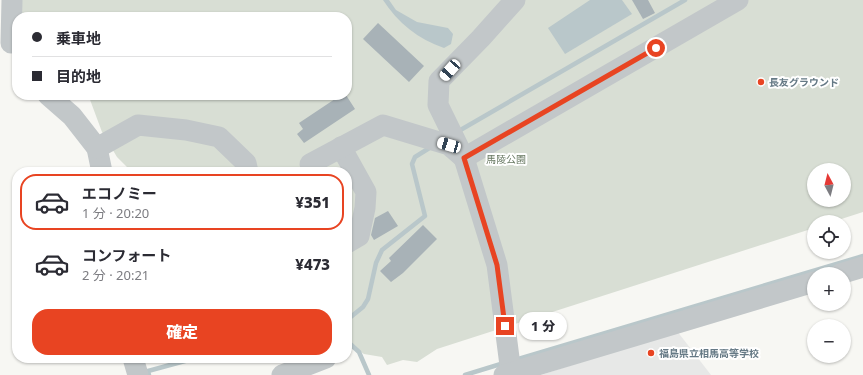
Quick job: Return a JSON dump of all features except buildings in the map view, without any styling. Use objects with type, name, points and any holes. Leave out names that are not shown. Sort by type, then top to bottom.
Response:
[{"type":"street","points":[[9,47],[12,0]]},
{"type":"street","points":[[514,0],[481,38],[439,81],[438,105],[457,152],[497,265],[507,374],[807,284]]},
{"type":"street","points":[[457,152],[738,0]]},
{"type":"street","points":[[54,100],[72,116],[97,148],[101,167]]},
{"type":"street","points":[[97,148],[138,125],[186,130],[219,137],[246,163],[247,167]]},
{"type":"street","points":[[310,164],[383,125],[426,138],[457,152]]},
{"type":"street","points":[[341,147],[366,192],[365,208],[359,236],[352,240]]},
{"type":"street","points":[[851,271],[863,267]]},
{"type":"street","points":[[134,363],[138,375]]},
{"type":"street","points":[[282,375],[313,363]]},
{"type":"shaded area","points":[[383,0],[389,0],[396,10],[417,22],[448,28],[453,34],[451,44],[444,48],[417,35],[395,16]]},
{"type":"shaded area","points":[[590,0],[622,0],[632,14],[565,54],[548,28]]},
{"type":"shaded area","name":"福島県立相馬高等学校","points":[[677,331],[711,375],[541,375]]},
{"type":"green space","name":"馬陵公園","points":[[20,0],[863,0],[863,212],[851,216],[807,215],[807,230],[437,349],[417,362],[403,360],[387,365],[382,357],[364,354],[352,346],[352,167],[127,167],[117,157],[102,132],[90,100],[352,100],[352,12],[22,12]]},
{"type":"waterway","points":[[457,132],[685,0]]},
{"type":"waterway","points":[[352,316],[363,307],[368,299],[376,263],[382,250],[425,216],[412,164],[415,157],[431,147]]},
{"type":"waterway","points":[[515,360],[863,256]]},
{"type":"waterway","points":[[352,346],[359,352],[369,375]]},
{"type":"waterway","points":[[149,375],[148,371],[178,363]]},
{"type":"waterway","points":[[465,375],[504,363]]},
{"type":"place","name":"長友グラウンド","points":[[761,82]]},
{"type":"place","name":"福島県立相馬高等学校","points":[[651,353]]},
{"type":"route","points":[[505,326],[497,265],[464,158],[656,48]]}]
